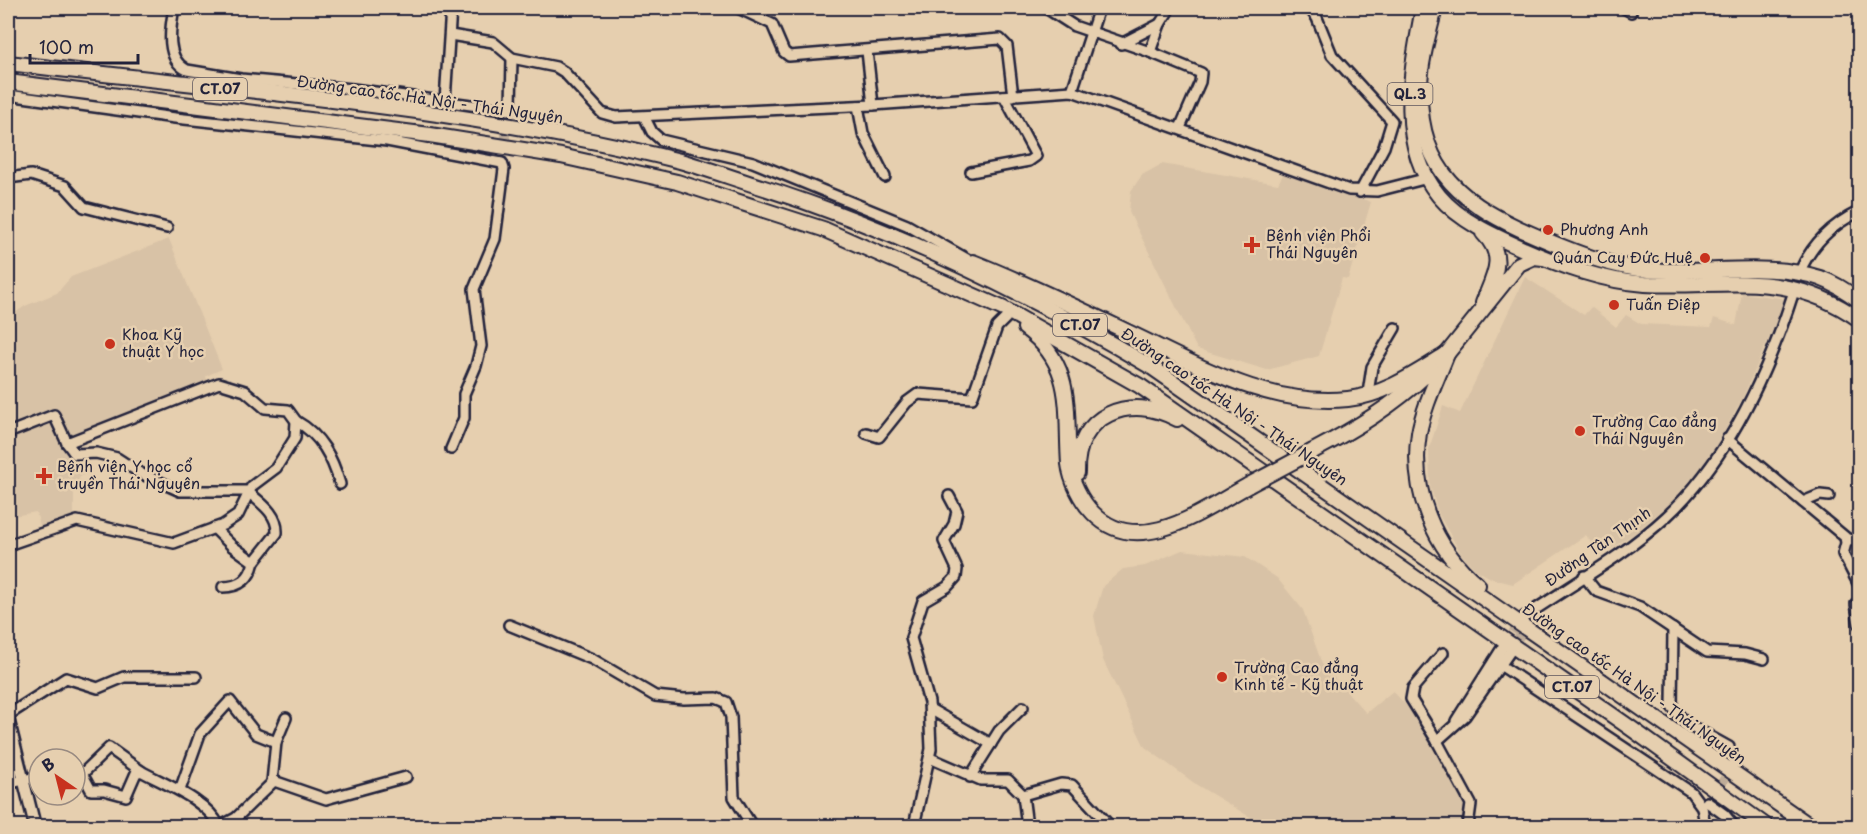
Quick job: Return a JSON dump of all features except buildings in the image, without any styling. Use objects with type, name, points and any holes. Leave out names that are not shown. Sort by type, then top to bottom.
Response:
[{"type":"highway","name":"QL.3","points":[[1423,8],[1411,82],[1410,111],[1413,133],[1434,174],[1489,214],[1558,244],[1620,265],[1648,270],[1799,273],[1828,282],[1860,301]]},
{"type":"highway","name":"QL.3","points":[[1435,8],[1420,92],[1425,129],[1434,174],[1442,199],[1468,220],[1516,246],[1595,276],[1627,282],[1683,285],[1771,284],[1795,288],[1835,303],[1860,320]]},
{"type":"highway","name":"Đường cao tốc Hà Nội - Thái Nguyên","points":[[8,63],[433,114],[567,135],[683,162],[832,209],[1009,288],[1075,322],[1153,368],[1810,826]]},
{"type":"highway","name":"CT.07","points":[[8,82],[430,135],[561,156],[677,182],[812,225],[916,268],[1004,309],[1140,386],[1632,729],[1766,826]]},
{"type":"highway","points":[[832,209],[968,260],[1247,386],[1293,399],[1350,399],[1394,386],[1447,354]]},
{"type":"highway","points":[[1489,214],[1516,246],[1516,258],[1508,279]]},
{"type":"highway","points":[[1468,220],[1496,249],[1498,258],[1480,311]]},
{"type":"highway","points":[[1494,273],[1516,246],[1530,241],[1558,244]]},
{"type":"highway","points":[[916,268],[948,289],[1035,335],[1051,355],[1065,384],[1069,411],[1069,467],[1077,490],[1087,507],[1102,522],[1124,531],[1149,533],[1174,524],[1359,427],[1404,395],[1447,354],[1480,311],[1525,260],[1534,257],[1551,260]]},
{"type":"highway","points":[[1447,354],[1431,392],[1419,433],[1418,475],[1430,524],[1465,575],[1570,651],[1645,712]]},
{"type":"highway","points":[[1077,490],[1079,451],[1085,436],[1094,424],[1109,414],[1128,408],[1147,407],[1166,413],[1184,424],[1292,499],[1377,550]]},
{"type":"main road","points":[[8,716],[35,826]]},
{"type":"street","points":[[174,8],[172,55],[180,66],[187,70],[241,80],[353,89],[445,101],[508,113],[511,106],[512,58]]},
{"type":"street","points":[[445,101],[451,8]]},
{"type":"street","points":[[738,8],[772,24],[787,56],[1000,39],[1007,46],[1009,96],[1036,156],[1029,160],[971,172]]},
{"type":"street","points":[[1046,8],[1068,23],[1121,44],[1150,52],[1200,73],[1200,82],[1180,128]]},
{"type":"street","points":[[1071,91],[1099,8]]},
{"type":"street","points":[[1150,52],[1160,24],[1170,8]]},
{"type":"street","points":[[1309,8],[1317,18],[1332,55],[1392,121],[1384,147],[1360,192]]},
{"type":"street","points":[[1121,44],[1160,24]]},
{"type":"street","points":[[450,34],[493,42],[512,58],[536,61],[560,69],[605,114],[626,118],[858,106],[1071,91],[1180,128],[1336,186],[1360,192],[1403,186],[1434,174]]},
{"type":"street","points":[[867,51],[873,105]]},
{"type":"street","points":[[15,96],[143,114],[387,141],[502,159],[504,169],[495,239],[474,289],[481,346],[476,366],[465,389],[464,418],[451,449]]},
{"type":"street","points":[[858,106],[863,133],[885,177]]},
{"type":"street","points":[[645,118],[652,132],[661,140],[753,162],[907,225],[968,260]]},
{"type":"street","points":[[8,178],[31,175],[65,186],[84,207],[167,228]]},
{"type":"street","points":[[1799,273],[1811,249],[1826,232],[1860,211]]},
{"type":"street","name":"Đường Tân Thịnh","points":[[1527,619],[1536,609],[1665,518],[1708,472],[1756,387],[1795,288]]},
{"type":"street","points":[[866,433],[879,437],[907,402],[921,393],[972,398],[997,327],[1006,318]]},
{"type":"street","points":[[1368,393],[1372,367],[1395,328]]},
{"type":"street","points":[[67,443],[219,382],[245,391],[265,408],[288,410],[296,421],[310,429],[319,439],[328,453],[340,484]]},
{"type":"street","points":[[8,433],[54,415],[67,443],[75,454],[96,453],[117,458],[140,473],[180,490],[247,491],[268,509],[277,527],[277,533],[254,562],[249,575],[239,585],[223,587]]},
{"type":"street","points":[[8,545],[77,521],[174,543],[184,541],[194,534],[214,528],[238,515],[247,491],[276,468],[297,433],[296,421]]},
{"type":"street","points":[[1727,439],[1847,539],[1860,541]]},
{"type":"street","points":[[1803,502],[1820,495],[1829,496]]},
{"type":"street","points":[[914,826],[930,758],[930,709],[911,639],[923,601],[947,587],[956,577],[957,569],[944,542],[954,524],[957,511],[949,496]]},
{"type":"street","points":[[214,528],[243,556],[254,562]]},
{"type":"street","points":[[1847,539],[1843,554],[1860,587]]},
{"type":"street","points":[[1584,576],[1596,591],[1640,607],[1707,652],[1745,654],[1764,659]]},
{"type":"street","points":[[1859,624],[1856,604],[1860,600]]},
{"type":"street","points":[[509,625],[592,659],[655,696],[716,698],[726,702],[731,717],[734,797],[752,826]]},
{"type":"street","points":[[1674,629],[1672,707],[1686,723],[1729,747],[1735,763]]},
{"type":"street","points":[[1437,741],[1456,721],[1465,716],[1507,648]]},
{"type":"street","points":[[1443,653],[1413,688],[1411,699],[1471,804],[1468,826]]},
{"type":"street","points":[[1497,664],[1707,802],[1725,815],[1734,826]]},
{"type":"street","points":[[8,716],[66,678],[98,688],[124,677],[196,677]]},
{"type":"street","points":[[180,790],[200,734],[230,701],[256,734],[276,742]]},
{"type":"street","points":[[970,777],[1007,722],[1023,707]]},
{"type":"street","points":[[930,709],[991,744]]},
{"type":"street","points":[[272,782],[276,742],[286,718]]},
{"type":"street","points":[[87,766],[109,748],[141,771],[180,790],[211,811],[220,826],[236,818],[272,782],[278,781],[326,799],[406,777]]},
{"type":"street","points":[[930,758],[970,777],[981,780],[1008,780],[1023,795],[1027,826]]},
{"type":"street","points":[[87,785],[91,790],[104,790],[126,796],[136,773],[141,771]]},
{"type":"street","points":[[8,784],[27,779]]},
{"type":"street","points":[[1023,795],[1061,784],[1072,785],[1110,826]]},
{"type":"street","points":[[1706,826],[1707,802]]},
{"type":"shaded area","name":"Bệnh viện Phổi Thái Nguyên","points":[[1162,164],[1278,184],[1284,172],[1371,202],[1348,279],[1342,278],[1319,356],[1267,370],[1197,349],[1129,212],[1131,191],[1142,175]]},
{"type":"shaded area","name":"Khoa Kỹ thuật Y học","points":[[169,239],[222,369],[206,376],[208,383],[83,434],[68,437],[56,410],[8,428],[8,318],[25,306],[57,293],[71,277]]},
{"type":"shaded area","name":"Trường Cao đẳng Thái Nguyên","points":[[1525,277],[1584,315],[1591,307],[1616,327],[1626,315],[1641,324],[1711,327],[1714,318],[1736,325],[1742,293],[1786,299],[1743,397],[1710,458],[1671,502],[1636,532],[1600,556],[1586,535],[1513,584],[1493,579],[1476,570],[1461,554],[1439,515],[1430,486],[1429,449],[1443,406],[1460,413]]},
{"type":"shaded area","name":"Bệnh viện Y học cổ truyền Thái Nguyên","points":[[47,421],[55,425],[84,474],[79,478],[83,491],[74,492],[74,517],[63,524],[41,529],[36,512],[8,517],[8,436]]},
{"type":"shaded area","name":"Trường Cao đẳng Kinh tế - Kỹ thuật","points":[[1182,550],[1245,557],[1277,578],[1303,610],[1322,664],[1366,713],[1393,691],[1421,722],[1462,793],[1467,811],[1464,826],[1256,826],[1250,817],[1197,785],[1145,747],[1103,660],[1094,616],[1103,586],[1123,569],[1145,566]]},
{"type":"tunnel","points":[[503,155],[508,116]]},
{"type":"tunnel","points":[[1505,644],[1522,619]]},
{"type":"tunnel","points":[[1511,650],[1529,621]]},
{"type":"tunnel","points":[[1712,797],[1732,767]]},
{"type":"place","name":"Phương Anh","points":[[1548,230]]},
{"type":"place","name":"Bệnh viện Phổi Thái Nguyên","points":[[1252,245]]},
{"type":"place","name":"Quán Cay Đức Huệ","points":[[1705,258]]},
{"type":"place","name":"Tuấn Điệp","points":[[1614,305]]},
{"type":"place","name":"Khoa Kỹ thuật Y học","points":[[110,344]]},
{"type":"place","name":"Trường Cao đẳng Thái Nguyên","points":[[1580,431]]},
{"type":"place","name":"Bệnh viện Y học cổ truyền Thái Nguyên","points":[[44,476]]},
{"type":"place","name":"Trường Cao đẳng Kinh tế - Kỹ thuật","points":[[1222,677]]}]
